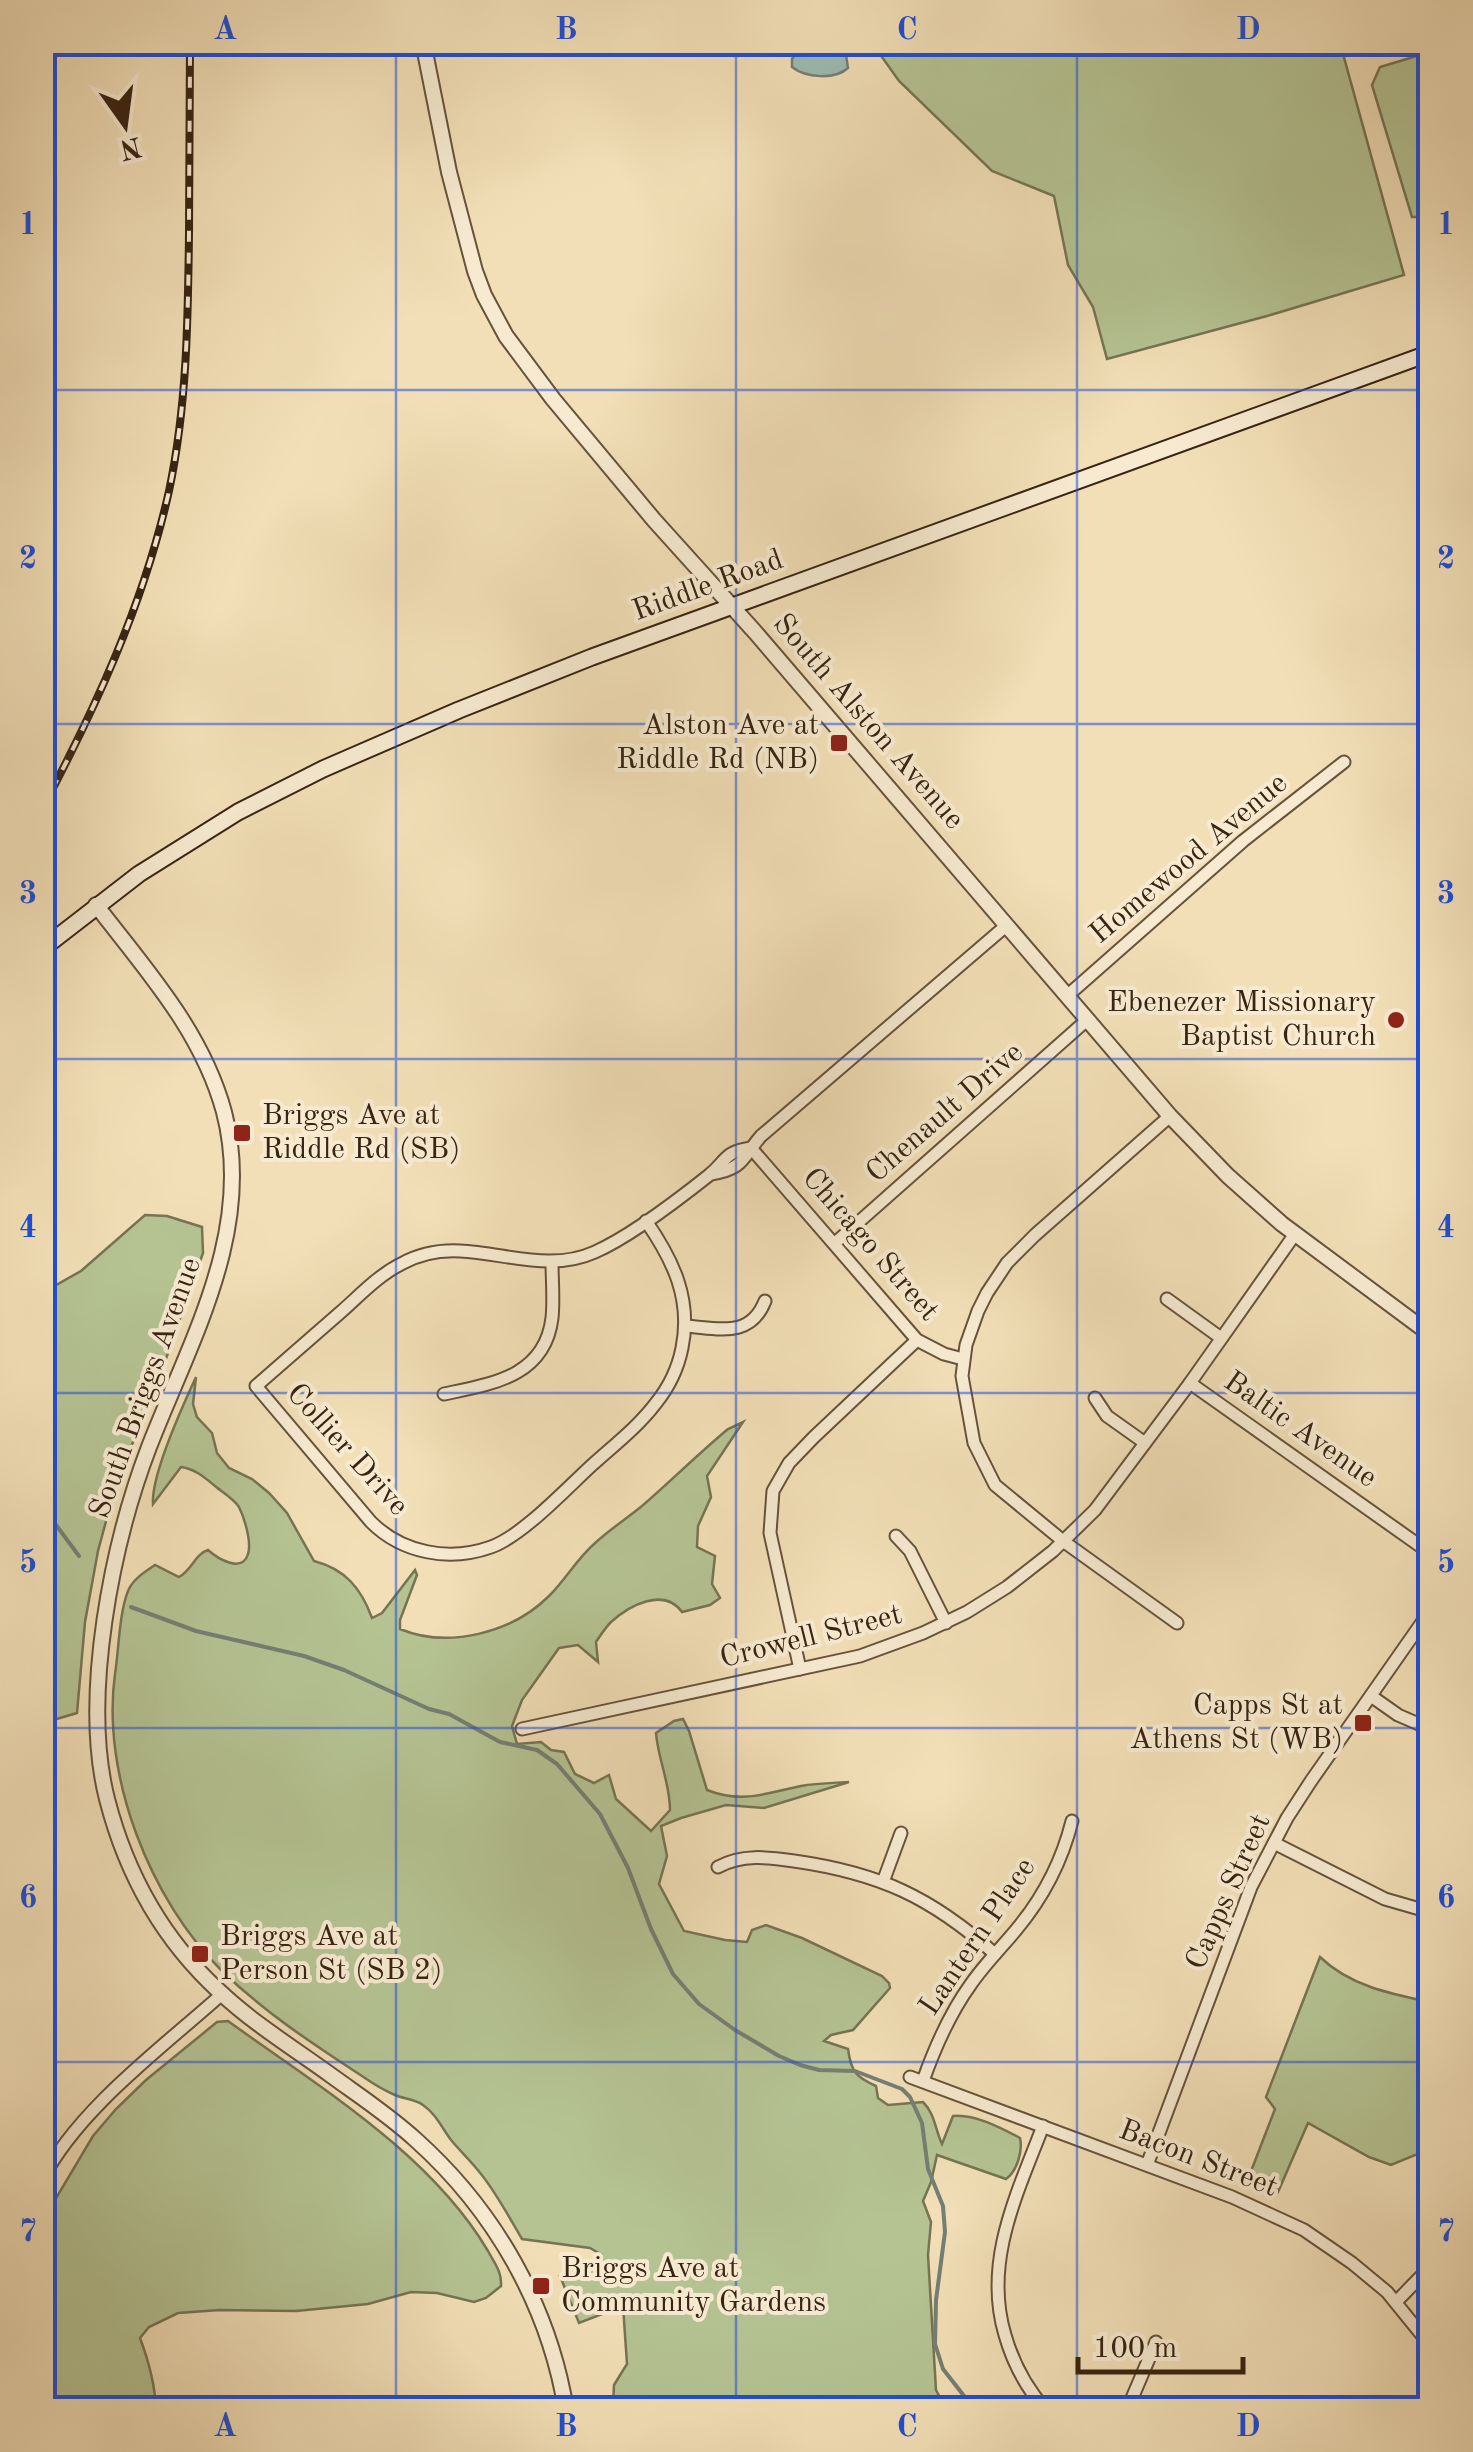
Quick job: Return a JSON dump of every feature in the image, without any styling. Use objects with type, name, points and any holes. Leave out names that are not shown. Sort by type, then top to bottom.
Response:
[{"type":"main road","name":"Riddle Road","points":[[42,949],[96,905],[190,840],[249,806],[505,691],[1430,353]]},
{"type":"street","name":"South Alston Avenue","points":[[422,42],[475,271],[499,324],[553,399],[1170,1116],[1228,1176],[1295,1234],[1430,1334]]},
{"type":"street","name":"Homewood Avenue","points":[[1067,996],[1243,841],[1344,762]]},
{"type":"street","name":"South Briggs Avenue","points":[[96,905],[192,1034],[224,1112],[230,1145],[231,1199],[224,1250],[212,1289],[130,1500],[112,1578],[97,1697],[106,1796],[127,1860],[160,1923],[197,1970],[222,1994],[401,2127],[469,2194],[526,2284],[556,2361],[566,2410]]},
{"type":"street","name":"Collier Drive","points":[[646,1220],[675,1268],[684,1306],[685,1326],[676,1368],[647,1414],[508,1538],[486,1549],[427,1552],[407,1547],[386,1535],[256,1386],[379,1278],[405,1262],[423,1255],[460,1251],[552,1262],[596,1252],[711,1174],[721,1160],[736,1150],[751,1148],[1007,926]]},
{"type":"street","name":"Chenault Drive","points":[[835,1243],[1088,1020]]},
{"type":"street","points":[[1170,1116],[1007,1264],[983,1302],[963,1358],[962,1376],[974,1444],[995,1485],[1063,1541],[1177,1624]]},
{"type":"street","name":"Chicago Street","points":[[751,1148],[918,1340],[963,1358]]},
{"type":"street","name":"Crowell Street","points":[[522,1729],[891,1646],[946,1623],[1007,1587],[1095,1510],[1295,1234]]},
{"type":"street","points":[[444,1394],[504,1380],[518,1373],[538,1353],[552,1315],[552,1262]]},
{"type":"street","points":[[1167,1299],[1220,1338]]},
{"type":"street","points":[[685,1326],[744,1326],[760,1313],[765,1301]]},
{"type":"street","points":[[800,1669],[770,1533],[773,1491],[789,1463],[814,1436],[918,1340]]},
{"type":"street","name":"Baltic Avenue","points":[[1190,1382],[1430,1553]]},
{"type":"street","points":[[1095,1398],[1107,1416],[1145,1444]]},
{"type":"street","points":[[896,1536],[910,1551],[946,1623]]},
{"type":"street","name":"Capps Street","points":[[1147,2165],[1251,1888],[1311,1780],[1430,1611]]},
{"type":"street","points":[[1371,1696],[1398,1715],[1430,1729]]},
{"type":"street","name":"Lantern Place","points":[[916,2079],[969,1986],[1026,1917],[1049,1881],[1072,1821]]},
{"type":"street","points":[[883,1882],[901,1833]]},
{"type":"street","points":[[1274,1843],[1385,1898],[1430,1912]]},
{"type":"street","points":[[718,1867],[746,1857],[776,1859],[835,1868],[883,1882],[946,1914],[995,1954]]},
{"type":"street","points":[[42,2180],[73,2132],[102,2101],[222,1994]]},
{"type":"street","name":"Bacon Street","points":[[916,2079],[1232,2197],[1304,2230],[1362,2271],[1396,2302],[1430,2345]]},
{"type":"street","points":[[1043,2126],[1004,2234],[997,2293],[998,2314],[1012,2359],[1046,2410]]},
{"type":"street","points":[[1396,2302],[1430,2267]]},
{"type":"street","points":[[1126,2410],[1156,2342]]},
{"type":"green space","points":[[872,43],[1340,43],[1404,275],[1107,359],[1093,307],[1068,265],[1054,196],[992,171],[899,81]]},
{"type":"green space","points":[[1430,52],[1430,217],[1412,217],[1372,85],[1380,67]]},
{"type":"green space","points":[[145,1215],[167,1216],[202,1227],[203,1253],[116,1484],[85,1622],[77,1713],[43,1723],[43,1286],[49,1289],[81,1271]]},
{"type":"green space","points":[[196,1377],[193,1404],[197,1417],[212,1433],[217,1453],[229,1468],[252,1479],[287,1513],[314,1561],[351,1581],[372,1618],[382,1613],[415,1570],[417,1575],[400,1629],[438,1637],[479,1634],[534,1609],[600,1539],[728,1429],[743,1422],[707,1476],[711,1497],[698,1526],[697,1547],[715,1556],[712,1584],[720,1598],[710,1605],[682,1612],[675,1605],[657,1600],[628,1610],[611,1622],[596,1642],[598,1662],[578,1645],[559,1648],[522,1700],[512,1726],[517,1744],[541,1742],[551,1750],[564,1752],[575,1774],[594,1783],[609,1775],[616,1799],[651,1831],[670,1810],[656,1733],[674,1721],[683,1719],[689,1731],[707,1790],[743,1797],[849,1782],[764,1808],[726,1805],[661,1826],[667,1856],[659,1884],[684,1931],[747,1942],[752,1930],[766,1925],[882,1976],[890,1988],[853,2030],[831,2035],[824,2041],[848,2049],[856,2073],[876,2086],[878,2098],[888,2105],[923,2102],[942,2144],[953,2116],[979,2119],[1020,2138],[1018,2160],[1006,2179],[937,2155],[923,2201],[931,2222],[928,2255],[936,2390],[946,2409],[610,2409],[614,2385],[627,2364],[623,2306],[579,2323],[560,2276],[602,2259],[602,2255],[590,2248],[522,2239],[487,2182],[428,2109],[378,2086],[289,2027],[238,1986],[196,1942],[173,1909],[136,1834],[116,1753],[113,1713],[121,1621],[133,1583],[155,1565],[179,1577],[208,1550],[235,1564],[248,1554],[248,1536],[239,1507],[195,1472],[181,1467],[153,1504],[162,1459]]},
{"type":"green space","points":[[1320,1957],[1358,1982],[1430,2002],[1430,2149],[1391,2165],[1308,2123],[1278,2192],[1248,2179],[1275,2109],[1266,2097]]},
{"type":"green space","points":[[228,2021],[370,2124],[436,2183],[488,2251],[501,2286],[474,2302],[437,2293],[411,2292],[368,2304],[296,2311],[178,2313],[149,2327],[140,2338],[151,2373],[156,2409],[43,2409],[43,2220],[93,2136],[116,2109],[217,2022]]},
{"type":"water","points":[[844,42],[848,68],[842,72],[820,76],[792,67],[792,59],[803,43]]},
{"type":"waterway","points":[[42,1506],[79,1556]]},
{"type":"waterway","points":[[131,1607],[196,1631],[304,1656],[344,1670],[429,1709],[449,1714],[500,1742],[537,1750],[557,1764],[600,1814],[628,1868],[673,1974],[699,2004],[735,2030],[800,2065],[855,2071],[902,2089],[922,2123],[928,2169],[943,2206],[945,2232],[935,2344],[943,2369],[978,2410]]},
{"type":"railway","points":[[42,809],[81,732],[132,614],[169,491],[180,427],[187,330],[190,42]]},
{"type":"place","name":"Alston Ave at Riddle Rd (NB)","points":[[839,743]]},
{"type":"place","name":"Ebenezer Missionary Baptist Church","points":[[1396,1020]]},
{"type":"place","name":"Briggs Ave at Riddle Rd (SB)","points":[[242,1133]]},
{"type":"place","name":"Capps St at Athens St (WB)","points":[[1363,1723]]},
{"type":"place","name":"Briggs Ave at Person St (SB 2)","points":[[200,1954]]},
{"type":"place","name":"Briggs Ave at Community Gardens","points":[[541,2286]]}]
